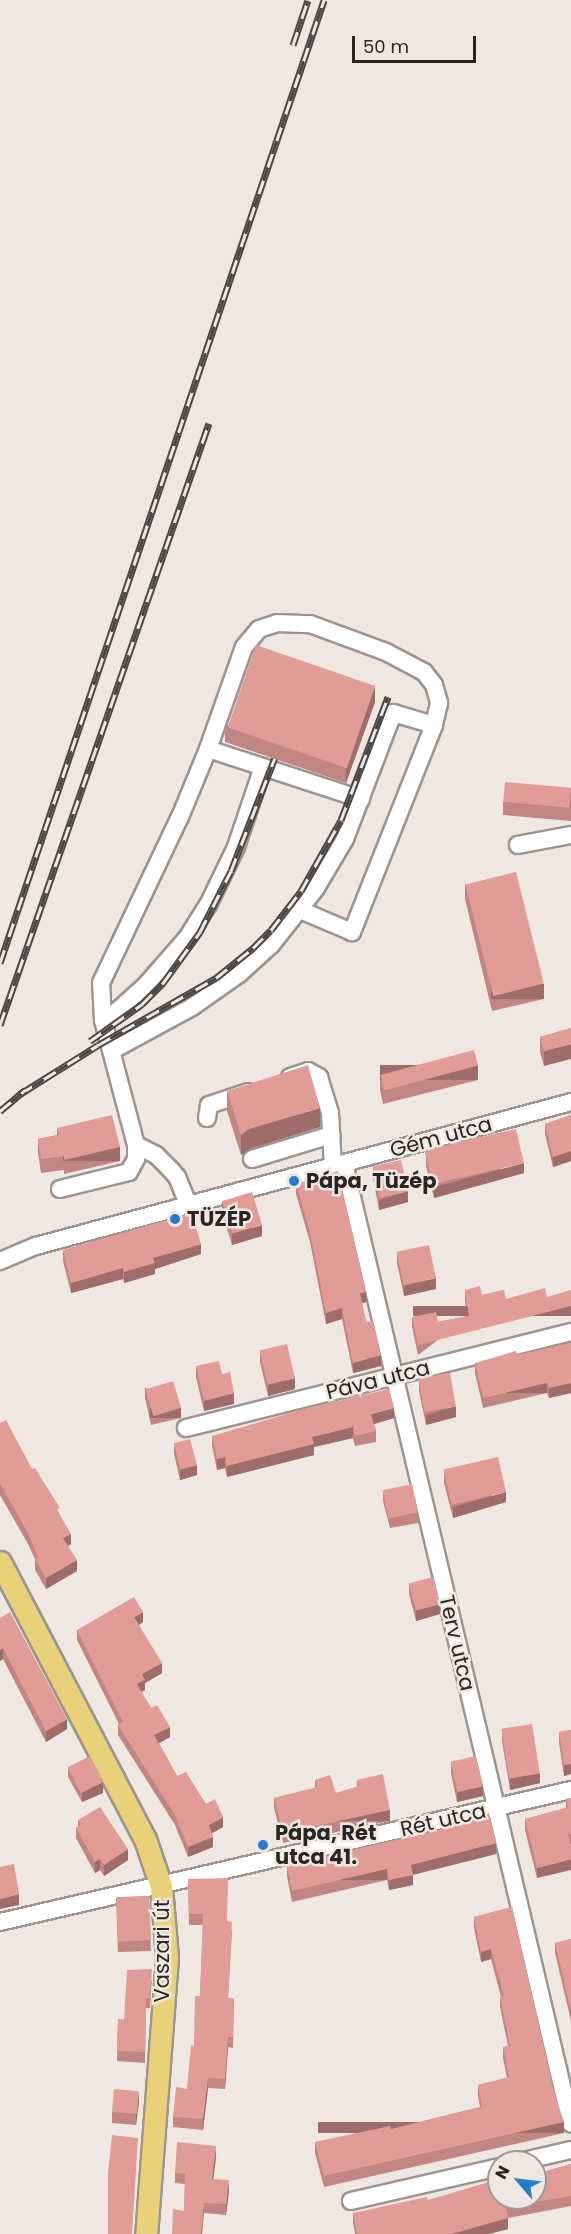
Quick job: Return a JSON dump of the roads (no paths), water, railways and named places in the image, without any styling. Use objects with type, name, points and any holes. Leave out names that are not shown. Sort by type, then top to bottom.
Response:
[{"type":"main road","name":"Vaszari út","points":[[0,1562],[145,1839],[161,1886],[167,1957],[146,2234]]},
{"type":"street","points":[[60,1189],[129,1172],[135,1159],[136,1145],[113,1050],[103,1020],[101,983],[135,915],[208,749],[244,647],[259,629],[277,623],[310,624],[386,652],[424,672],[434,685],[439,703],[434,725],[352,932],[300,910]]},
{"type":"street","points":[[113,1050],[192,1007],[238,974],[271,945],[300,910],[345,839],[393,712],[434,725]]},
{"type":"street","points":[[208,749],[361,799]]},
{"type":"street","points":[[103,1020],[116,1012],[145,986],[187,938],[208,905],[236,846],[263,767]]},
{"type":"street","points":[[518,845],[571,835]]},
{"type":"street","name":"Terv utca","points":[[207,1118],[209,1105],[308,1071],[319,1077],[330,1113],[331,1135],[394,1375],[571,2124]]},
{"type":"street","name":"Gém utca","points":[[0,1261],[36,1246],[571,1102]]},
{"type":"street","points":[[252,1159],[331,1135]]},
{"type":"street","points":[[136,1145],[156,1155],[171,1170],[177,1177],[188,1204]]},
{"type":"street","name":"Páva utca","points":[[186,1428],[571,1332]]},
{"type":"street","name":"Rét utca","points":[[0,1922],[571,1790]]},
{"type":"street","points":[[547,2156],[571,2150]]},
{"type":"street","points":[[351,2201],[487,2170]]},
{"type":"railway","points":[[293,45],[308,0]]},
{"type":"railway","points":[[0,963],[324,0]]},
{"type":"railway","points":[[0,1025],[209,423]]},
{"type":"railway","points":[[20,1094],[98,1045],[216,978],[271,930],[301,891],[341,820],[388,697]]},
{"type":"railway","points":[[90,1041],[142,1004],[163,983],[200,932],[231,871],[281,742]]},
{"type":"railway","points":[[0,1111],[25,1090]]},
{"type":"place","name":"Pápa, Tüzép","points":[[294,1181]]},
{"type":"place","name":"TÜZÉP","points":[[175,1219]]},
{"type":"place","name":"Pápa, Rét utca 41.","points":[[263,1845]]}]
